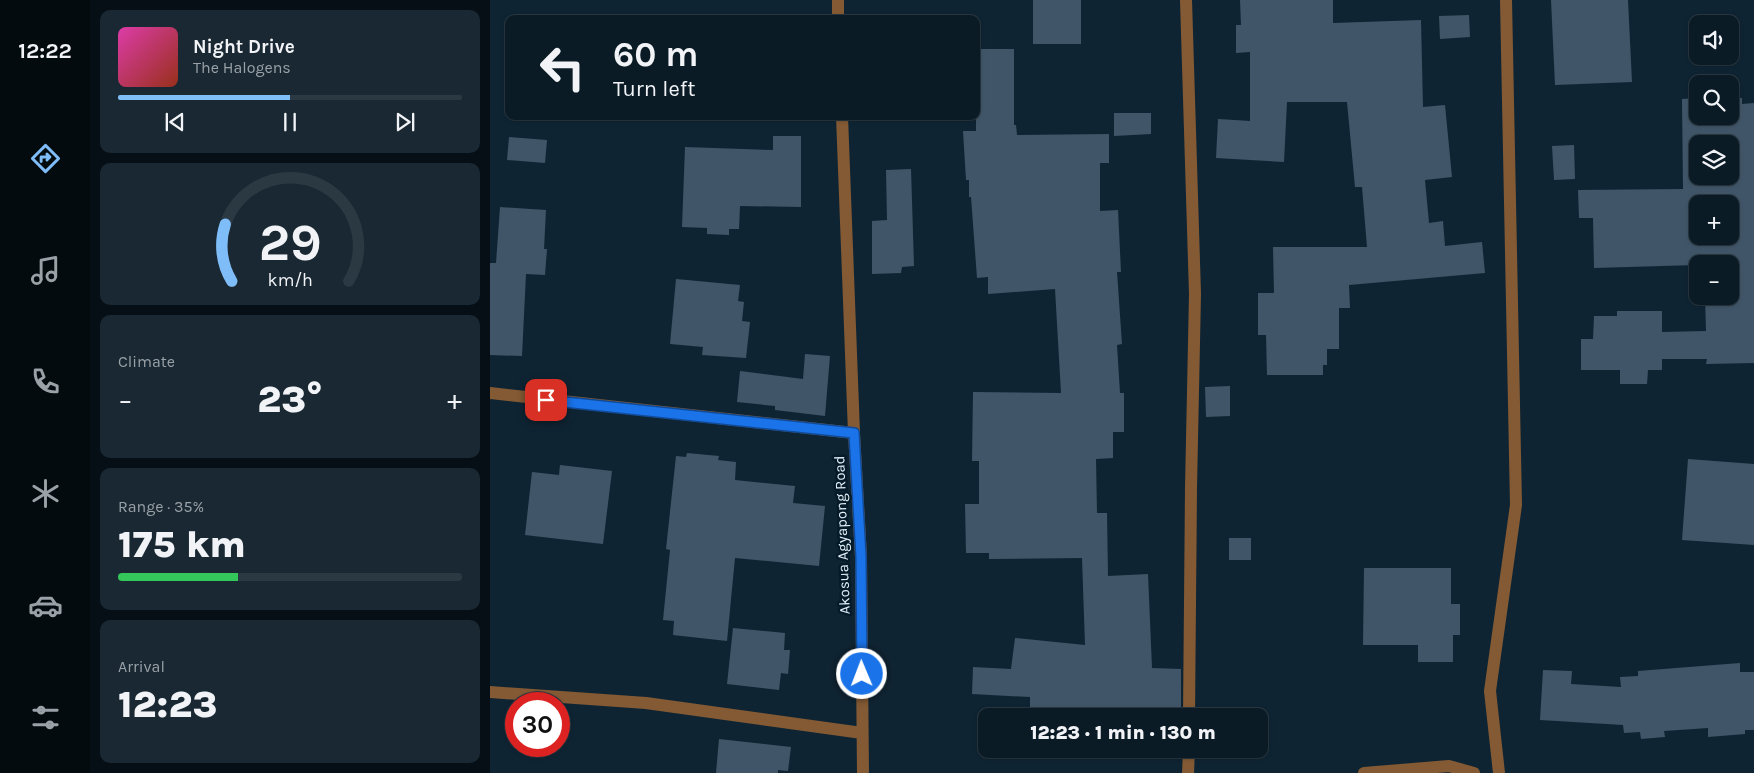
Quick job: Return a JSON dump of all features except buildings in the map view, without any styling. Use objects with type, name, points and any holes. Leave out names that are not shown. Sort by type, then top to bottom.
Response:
[{"type":"street","points":[[838,0],[838,15]]},
{"type":"street","points":[[1186,0],[1195,294],[1189,708]]},
{"type":"street","points":[[1499,773],[1490,691],[1516,506],[1506,0]]},
{"type":"street","name":"Akosua Agyapong Road","points":[[842,120],[854,433],[861,557],[863,773]]},
{"type":"street","points":[[490,393],[854,433]]},
{"type":"street","points":[[490,692],[646,703],[862,733]]},
{"type":"street","points":[[1188,773],[1189,758]]},
{"type":"street","points":[[1364,773],[1449,769],[1474,773]]},
{"type":"route","points":[[546,400],[854,433],[861,557],[862,674]]}]
